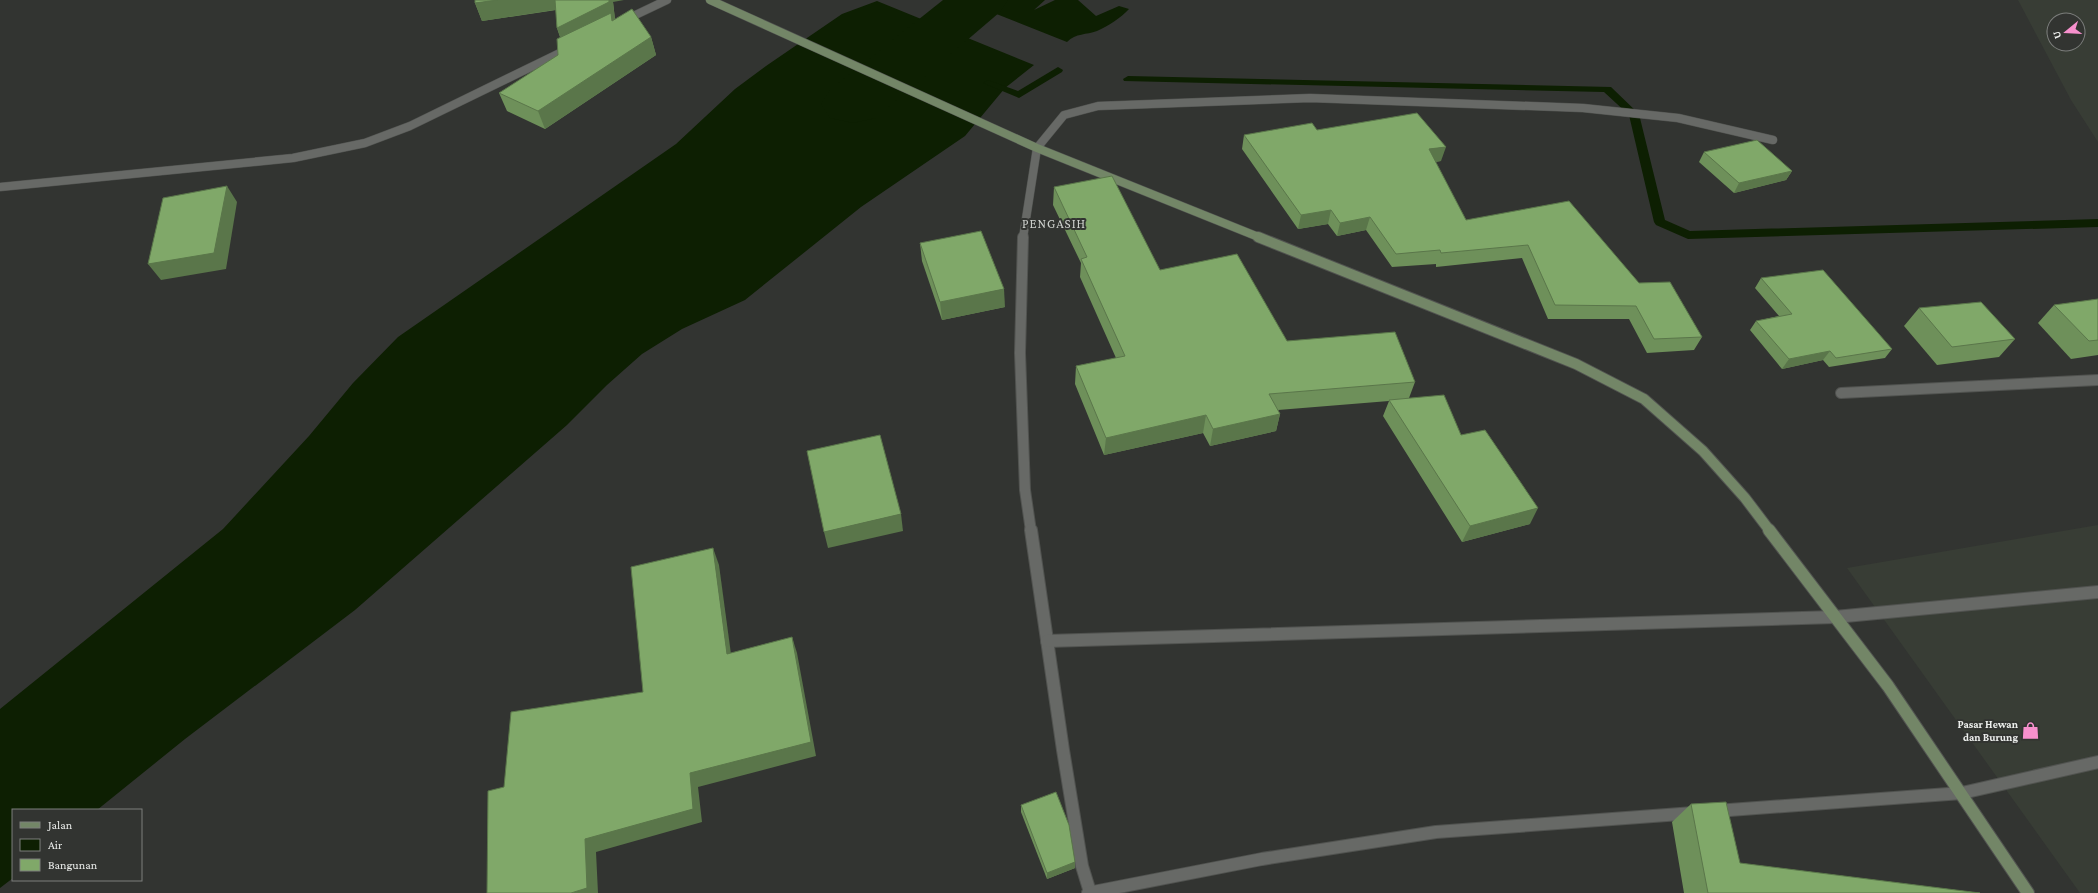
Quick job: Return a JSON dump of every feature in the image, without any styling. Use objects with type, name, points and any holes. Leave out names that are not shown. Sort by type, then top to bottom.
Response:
[{"type":"street","points":[[617,24],[666,0]]},
{"type":"street","points":[[710,0],[772,30],[1037,148],[1576,364],[1644,399],[1703,452],[1745,498],[1888,686],[1962,793],[2028,893]]},
{"type":"street","points":[[0,187],[293,158],[328,152],[365,143],[410,126],[581,42]]},
{"type":"street","points":[[1773,140],[1678,118],[1641,113],[1583,108],[1310,98],[1098,106],[1064,115],[1037,148],[1022,244],[1020,353],[1025,490],[1067,773],[1082,866],[1089,893],[1262,859],[1436,832],[1962,793],[2098,762]]},
{"type":"street","points":[[1841,393],[2098,380]]},
{"type":"street","points":[[1047,642],[1836,617],[2098,592]]},
{"type":"shaded area","points":[[2018,0],[2098,0],[2098,142],[2071,100]]},
{"type":"shaded area","name":"Pasar Hewan dan Burung","points":[[2098,525],[2098,893],[2080,893],[1847,568]]},
{"type":"water","points":[[961,0],[1045,0],[1034,10],[1055,0],[1078,0],[1096,16],[1119,6],[1129,9],[1106,27],[1074,37],[1067,42]]},
{"type":"water","points":[[877,1],[1034,65],[1005,88],[965,136],[861,207],[745,300],[682,329],[642,354],[607,385],[567,425],[355,610],[185,739],[98,809],[12,809],[12,879],[0,888],[0,709],[223,529],[309,436],[353,383],[398,337],[676,144],[735,89],[842,14]]},
{"type":"building","points":[[475,0],[498,0],[475,3]]},
{"type":"building","points":[[555,0],[609,0],[609,2],[557,28]]},
{"type":"building","points":[[632,9],[651,37],[538,111],[499,93],[558,55],[557,39],[611,13],[612,21]]},
{"type":"building","points":[[1417,113],[1446,147],[1429,149],[1466,220],[1569,201],[1639,283],[1670,282],[1702,337],[1654,339],[1636,306],[1555,305],[1528,245],[1441,253],[1440,250],[1396,254],[1370,217],[1340,223],[1331,210],[1301,215],[1244,135],[1312,123],[1317,130]]},
{"type":"building","points":[[1757,140],[1792,171],[1739,183],[1704,152]]},
{"type":"building","points":[[1112,176],[1160,270],[1237,254],[1287,341],[1395,332],[1415,382],[1269,394],[1280,414],[1213,429],[1206,415],[1106,438],[1076,366],[1125,356],[1081,259],[1087,257],[1054,187]]},
{"type":"building","points":[[227,186],[214,253],[148,264],[163,198]]},
{"type":"building","points":[[981,231],[1004,289],[940,302],[920,243]]},
{"type":"building","points":[[1823,270],[1892,349],[1836,358],[1830,351],[1789,359],[1756,321],[1792,314],[1761,278]]},
{"type":"building","points":[[2098,299],[2098,340],[2089,341],[2054,305]]},
{"type":"building","points":[[1981,302],[2015,339],[1952,347],[1919,308]]},
{"type":"building","points":[[1444,395],[1461,435],[1485,430],[1538,508],[1470,526],[1389,400]]},
{"type":"building","points":[[880,435],[901,514],[824,532],[807,451]]},
{"type":"building","points":[[713,548],[727,654],[792,637],[811,742],[690,773],[693,809],[585,839],[587,888],[571,893],[487,893],[488,791],[504,787],[511,712],[643,692],[631,567]]},
{"type":"building","points":[[1056,792],[1069,825],[1075,862],[1047,873],[1021,805]]},
{"type":"building","points":[[1726,802],[1740,863],[1980,893],[1708,893],[1691,804]]},
{"type":"waterway","points":[[853,104],[979,0]]},
{"type":"waterway","points":[[988,83],[1019,95],[1058,70]]},
{"type":"waterway","points":[[1128,79],[1607,89],[1634,114],[1660,222],[1688,235],[2098,223]]},
{"type":"place","name":"Pasar Hewan dan Burung","points":[[2031,730]]},
{"type":"district","name":"PENGASIH","points":[[1054,223]]}]
